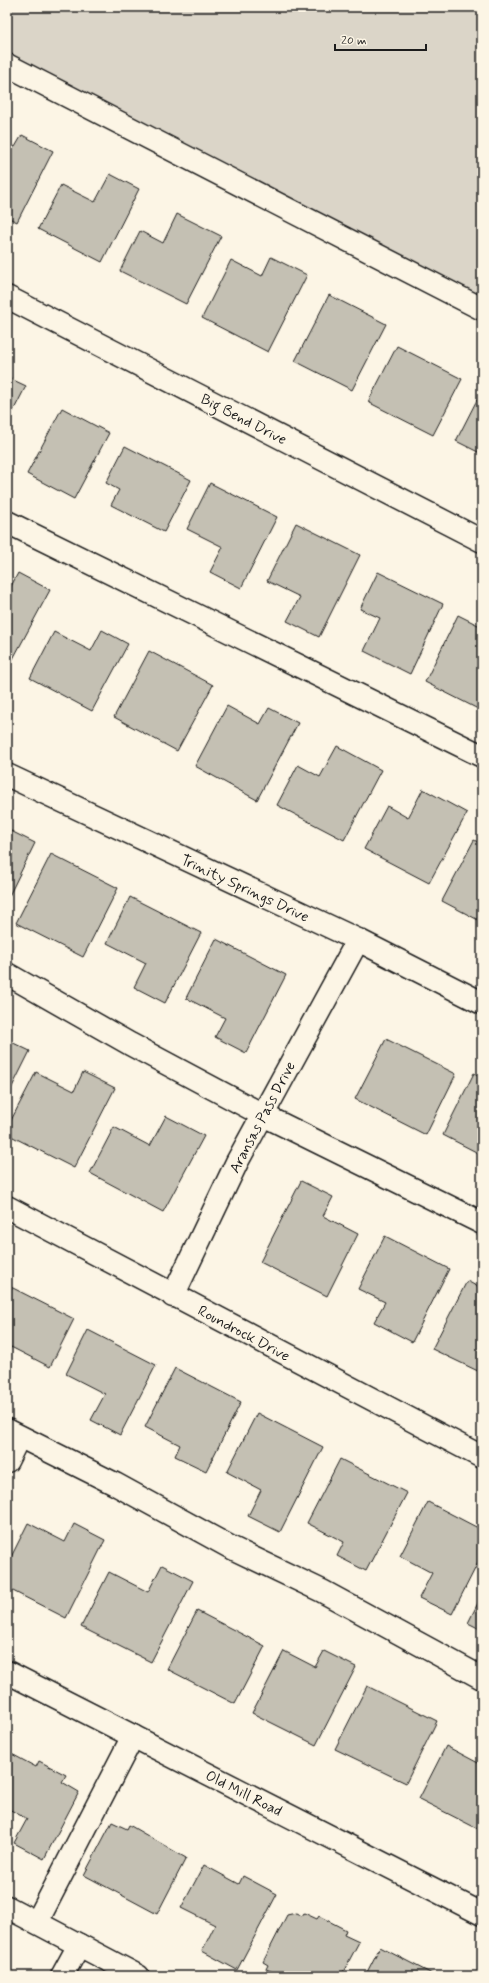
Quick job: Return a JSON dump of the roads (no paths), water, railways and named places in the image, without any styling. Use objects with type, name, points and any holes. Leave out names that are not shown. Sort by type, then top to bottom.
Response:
[{"type":"street","points":[[7,65],[482,310]]},
{"type":"street","name":"Big Bend Drive","points":[[7,297],[482,541]]},
{"type":"street","points":[[7,522],[482,756]]},
{"type":"street","name":"Trinity Springs Drive","points":[[7,775],[358,940],[482,1003]]},
{"type":"street","name":"Aransas Pass Drive","points":[[173,1296],[237,1162],[358,940]]},
{"type":"street","points":[[7,974],[130,1044],[263,1115],[482,1223]]},
{"type":"street","name":"Roundrock Drive","points":[[7,1207],[173,1296],[482,1457]]},
{"type":"street","points":[[7,1462],[13,1434],[115,1484],[230,1547],[322,1591],[482,1678]]},
{"type":"street","name":"Old Mill Road","points":[[7,1672],[482,1914]]},
{"type":"street","points":[[37,1922],[133,1736]]},
{"type":"street","points":[[7,1907],[138,1976]]},
{"type":"street","points":[[62,1976],[79,1945]]}]
